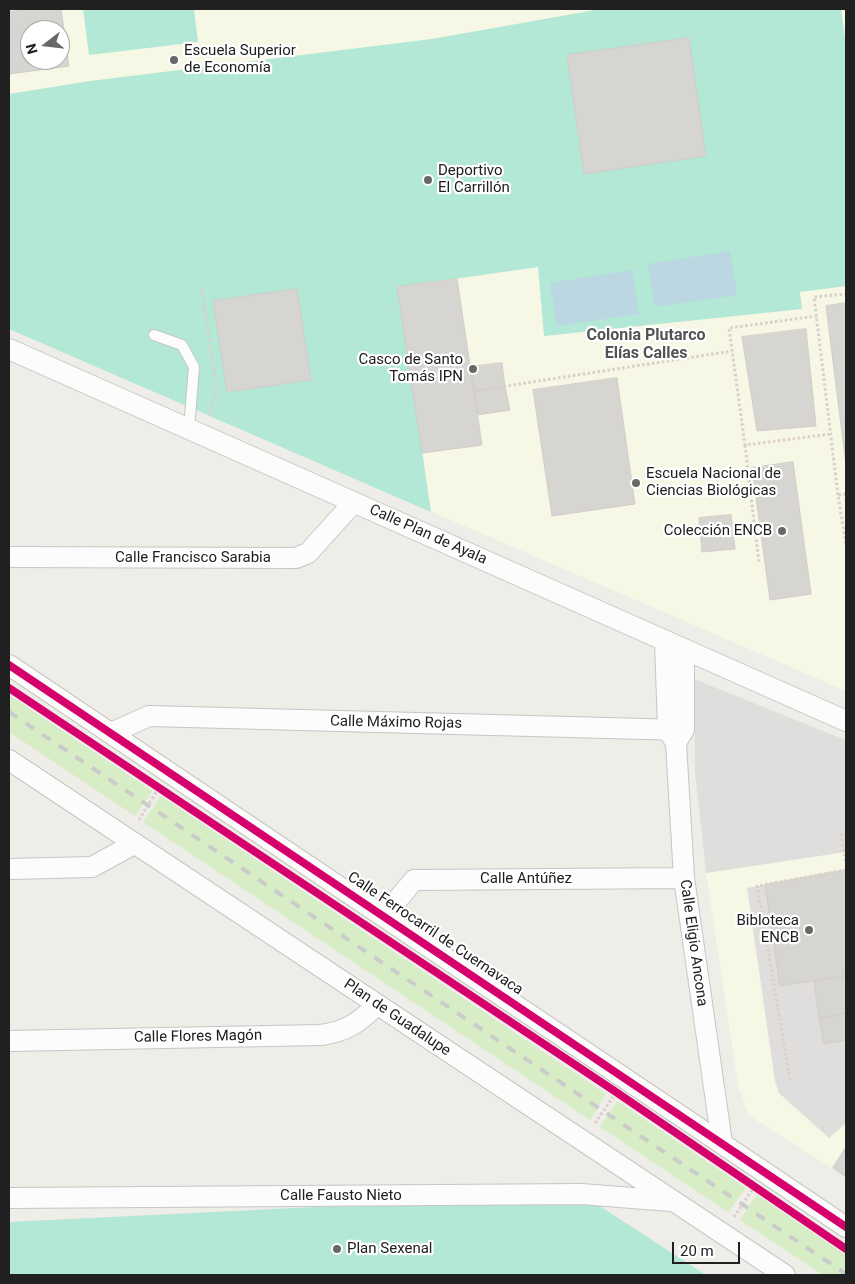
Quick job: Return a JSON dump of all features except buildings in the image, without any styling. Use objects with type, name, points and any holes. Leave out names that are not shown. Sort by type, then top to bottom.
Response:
[{"type":"street","name":"Calle Plan de Ayala","points":[[9,349],[846,721]]},
{"type":"street","name":"Calle Francisco Sarabia","points":[[9,557],[296,558],[308,553],[354,502]]},
{"type":"street","name":"Calle Eligio Ancona","points":[[665,642],[676,734],[684,878],[722,1143]]},
{"type":"street","name":"Calle Eligio Ancona","points":[[676,734],[684,649]]},
{"type":"street","name":"Calle Ferrocarril de Cuernavaca","points":[[9,665],[846,1227]]},
{"type":"street","name":"Calle Máximo Rojas","points":[[111,733],[149,716],[676,734]]},
{"type":"street","name":"Plan de Guadalupe","points":[[9,760],[785,1275]]},
{"type":"street","points":[[9,869],[92,867],[134,844]]},
{"type":"street","name":"Calle Antúñez","points":[[384,916],[414,880],[684,878]]},
{"type":"street","name":"Calle Flores Magón","points":[[9,1041],[321,1035],[353,1027],[378,1005]]},
{"type":"street","name":"Calle Fausto Nieto","points":[[9,1198],[581,1194],[674,1202]]},
{"type":"lane","points":[[154,335],[182,344],[194,367],[189,429]]},
{"type":"path","points":[[846,294],[814,297],[838,495],[846,545]]},
{"type":"path","points":[[759,563],[729,328],[817,316]]},
{"type":"path","points":[[474,391],[732,351]]},
{"type":"path","points":[[745,445],[831,434]]},
{"type":"path","points":[[838,495],[846,494]]},
{"type":"path","points":[[151,783],[167,794]]},
{"type":"path","points":[[139,820],[156,792]]},
{"type":"path","points":[[841,834],[846,864]]},
{"type":"path","points":[[790,1080],[757,886],[846,870]]},
{"type":"path","points":[[607,1086],[624,1098]]},
{"type":"path","points":[[595,1124],[613,1096]]},
{"type":"path","points":[[746,1181],[762,1192]]},
{"type":"path","points":[[733,1218],[752,1190]]},
{"type":"shaded area","name":"Deportivo El Carrillón","points":[[9,9],[846,9],[846,691],[9,329]]},
{"type":"shaded area","points":[[694,679],[846,740],[846,1177],[748,1115],[738,1085],[706,873],[695,774]]},
{"type":"shaded area","points":[[694,679],[846,740],[846,852],[706,873],[695,774]]},
{"type":"shaded area","points":[[765,885],[780,985],[814,981],[824,1044],[846,1040],[846,1123],[829,1138],[779,1093],[775,1081],[747,888]]},
{"type":"green space","points":[[83,9],[194,9],[198,42],[89,55]]},
{"type":"green space","name":"Deportivo El Carrillón","points":[[601,9],[841,9],[846,44],[846,286],[800,292],[802,309],[544,336],[538,267],[398,287],[431,512],[9,329],[9,94],[90,81],[432,39]]},
{"type":"green space","points":[[9,695],[152,791],[135,816],[9,732]]},
{"type":"green space","points":[[161,796],[606,1094],[590,1120],[143,822]]},
{"type":"green space","points":[[617,1101],[746,1188],[728,1212],[600,1127]]},
{"type":"green space","name":"Plan Sexenal","points":[[581,1194],[706,1275],[9,1275],[9,1222]]},
{"type":"green space","points":[[757,1195],[846,1255],[846,1275],[823,1275],[740,1220]]},
{"type":"water","points":[[730,251],[737,295],[655,307],[648,264]]},
{"type":"water","points":[[632,270],[639,314],[557,326],[550,283]]},
{"type":"railway","points":[[9,712],[846,1274]]},
{"type":"cycle path","points":[[9,665],[846,1227]]},
{"type":"cycle path","points":[[9,688],[616,1092],[846,1249]]},
{"type":"place","name":"Escuela Superior de Economía","points":[[174,60]]},
{"type":"place","name":"Deportivo El Carrillón","points":[[428,180]]},
{"type":"place","name":"Casco de Santo Tomás IPN","points":[[473,369]]},
{"type":"place","name":"Escuela Nacional de Ciencias Biológicas","points":[[636,483]]},
{"type":"place","name":"Colección ENCB","points":[[782,531]]},
{"type":"place","name":"Bibloteca ENCB","points":[[809,930]]},
{"type":"place","name":"Plan Sexenal","points":[[337,1249]]},
{"type":"district","name":"Colonia Plutarco Elías Calles","points":[[646,345]]}]
